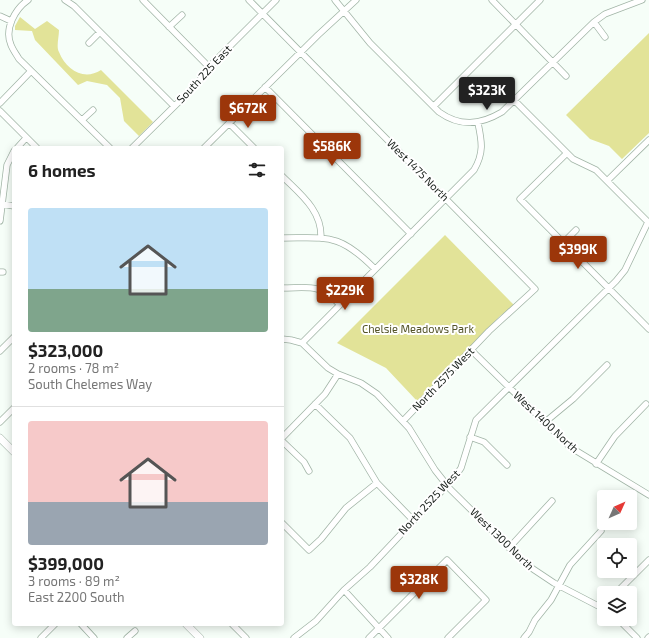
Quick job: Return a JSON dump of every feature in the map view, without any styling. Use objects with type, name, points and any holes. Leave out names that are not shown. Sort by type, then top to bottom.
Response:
[{"type":"main road","points":[[0,438],[12,450]]},
{"type":"main road","points":[[188,626],[200,638]]},
{"type":"street","points":[[28,0],[18,9],[11,21],[10,44],[19,59],[108,146]]},
{"type":"street","points":[[65,0],[100,32],[174,106]]},
{"type":"street","points":[[143,0],[209,67]]},
{"type":"street","name":"West 1475 North","points":[[250,0],[535,289]]},
{"type":"street","name":"South 225 East","points":[[134,146],[197,84],[209,67],[276,0]]},
{"type":"street","points":[[335,0],[378,52],[434,106],[452,120],[471,124],[491,119],[502,112],[552,62],[604,14],[642,0]]},
{"type":"street","points":[[206,146],[318,35],[356,0]]},
{"type":"street","points":[[492,0],[566,76]]},
{"type":"street","points":[[434,106],[540,0]]},
{"type":"street","points":[[169,27],[182,15]]},
{"type":"street","points":[[0,16],[11,21]]},
{"type":"street","points":[[594,22],[605,37]]},
{"type":"street","points":[[88,43],[100,32]]},
{"type":"street","points":[[0,103],[31,71]]},
{"type":"street","points":[[265,87],[411,234]]},
{"type":"street","points":[[514,100],[567,153],[580,163],[596,170],[608,181],[648,143]]},
{"type":"street","points":[[82,120],[93,110]]},
{"type":"street","points":[[0,112],[35,146]]},
{"type":"street","points":[[284,339],[302,344],[339,304],[474,170],[481,159],[482,143],[478,122]]},
{"type":"street","points":[[229,123],[252,146]]},
{"type":"street","points":[[18,146],[26,138]]},
{"type":"street","points":[[567,153],[520,199],[649,329]]},
{"type":"street","points":[[0,221],[7,165],[12,155]]},
{"type":"street","points":[[284,178],[315,211],[320,226],[321,238]]},
{"type":"street","name":"North 2525 West","points":[[294,638],[316,621],[344,590],[370,567],[447,485],[461,468],[476,420],[625,270],[648,222],[608,181]]},
{"type":"street","points":[[2,204],[12,206]]},
{"type":"street","points":[[563,243],[576,230]]},
{"type":"street","points":[[284,238],[321,238],[343,242],[361,255],[375,269]]},
{"type":"street","points":[[284,288],[316,288],[324,290],[339,304]]},
{"type":"street","name":"North 2575 West","points":[[403,421],[471,350],[535,289]]},
{"type":"street","points":[[0,351],[12,339]]},
{"type":"street","name":"West 1300 North","points":[[302,344],[322,364],[338,374],[369,388],[403,421],[414,435],[435,470],[447,485],[509,548],[538,574],[597,606]]},
{"type":"street","name":"West 1400 North","points":[[471,350],[570,447],[596,464],[648,492]]},
{"type":"street","points":[[544,423],[607,365]]},
{"type":"street","points":[[284,436],[329,389],[338,374]]},
{"type":"street","points":[[315,404],[350,438],[377,483],[413,520]]},
{"type":"street","points":[[596,464],[615,436],[646,404]]},
{"type":"street","points":[[0,422],[12,410]]},
{"type":"street","points":[[470,437],[484,442],[507,465]]},
{"type":"street","points":[[284,443],[304,462],[309,471]]},
{"type":"street","points":[[284,525],[309,550],[321,539],[346,508],[377,483]]},
{"type":"street","points":[[509,548],[552,501]]},
{"type":"street","points":[[525,637],[535,620],[551,600],[570,565],[601,531]]},
{"type":"street","points":[[369,638],[447,560],[486,600],[448,638]]},
{"type":"street","points":[[623,586],[649,560]]},
{"type":"street","points":[[344,590],[362,607],[378,628],[388,638]]},
{"type":"street","points":[[41,638],[53,626]]},
{"type":"street","points":[[83,626],[94,638]]},
{"type":"street","points":[[234,626],[246,638]]},
{"type":"street","points":[[625,626],[637,638]]},
{"type":"street","points":[[127,638],[135,631]]},
{"type":"green space","points":[[20,17],[35,29],[47,21],[59,30],[58,50],[66,64],[71,69],[82,74],[95,73],[101,70],[153,122],[139,136],[124,121],[120,98],[107,85],[87,81],[78,85],[35,40],[32,31],[15,30],[15,26]]},
{"type":"green space","points":[[649,33],[649,133],[622,159],[609,146],[590,139],[566,115]]},
{"type":"green space","name":"Chelsie Meadows Park","points":[[445,235],[514,305],[500,316],[417,401],[386,368],[337,343]]}]
